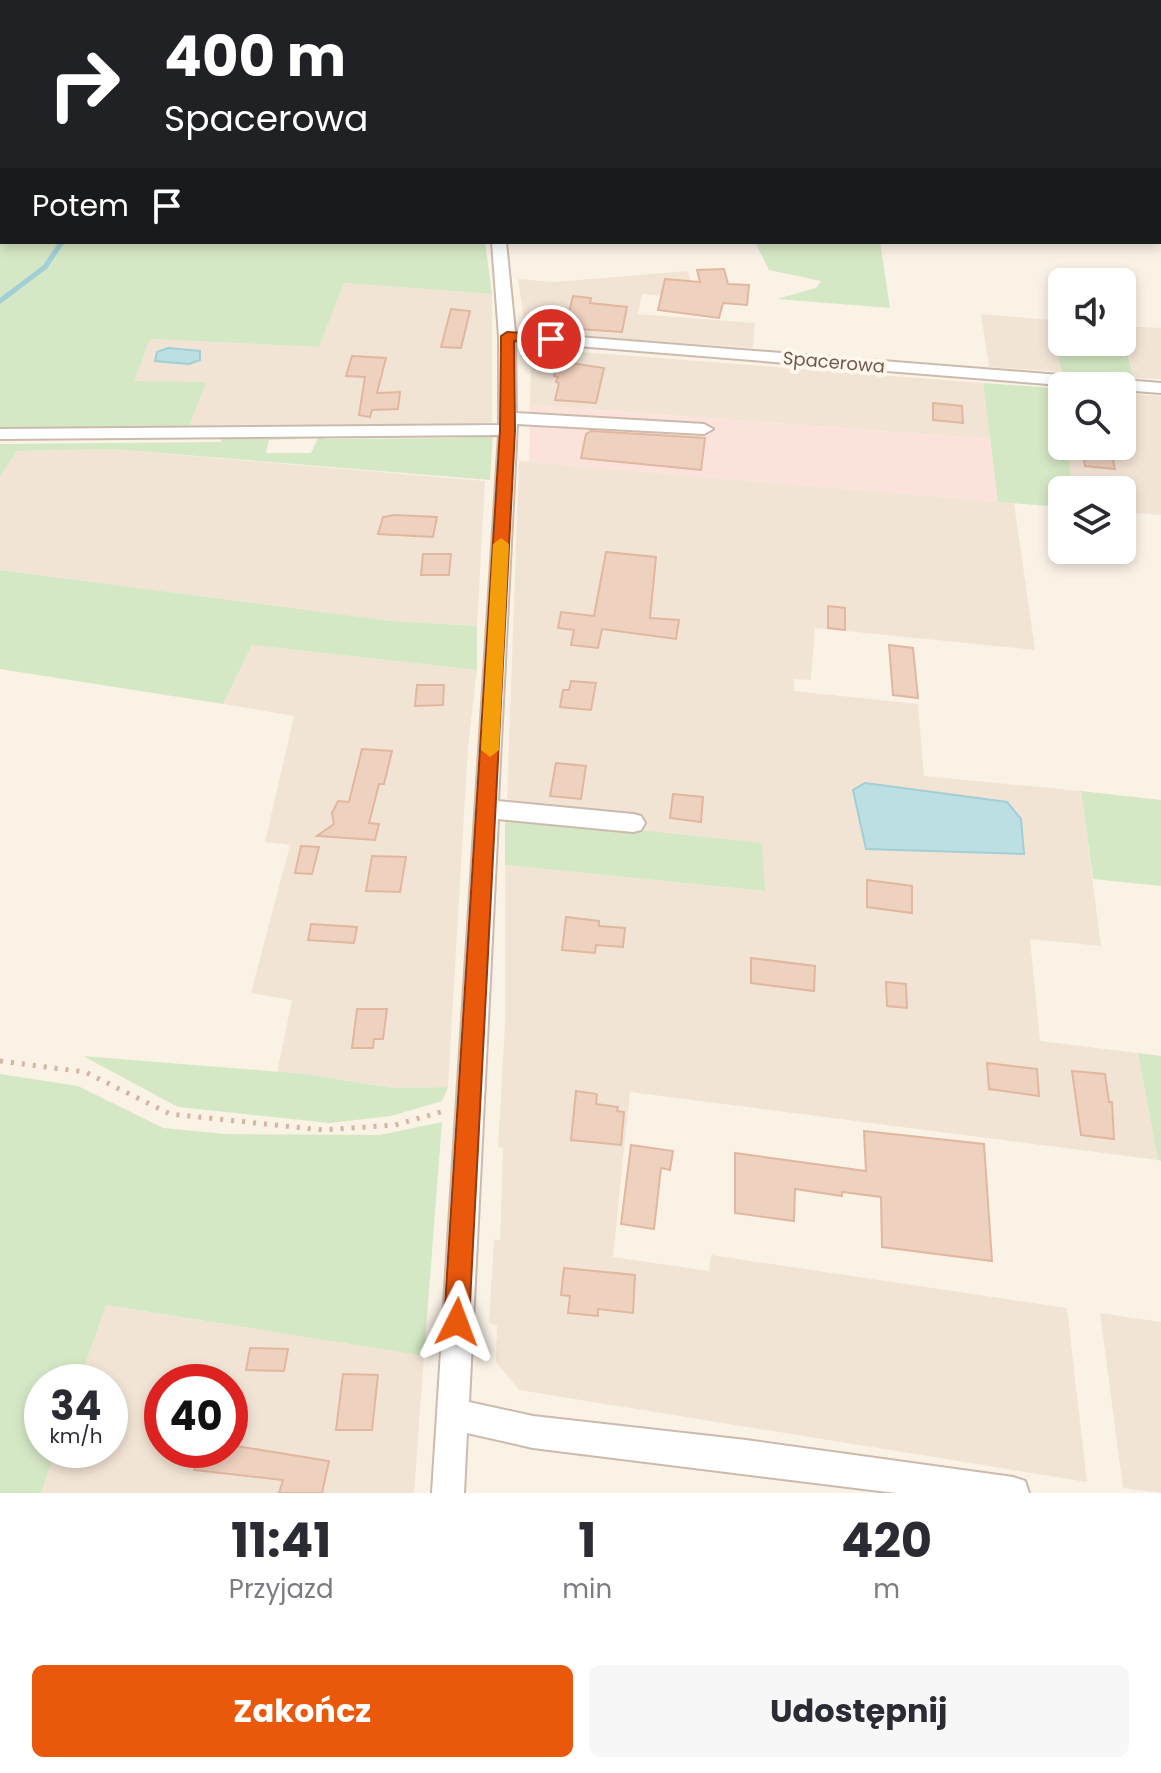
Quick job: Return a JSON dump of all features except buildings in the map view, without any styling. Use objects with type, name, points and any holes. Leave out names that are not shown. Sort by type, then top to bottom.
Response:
[{"type":"street","points":[[448,1493],[508,424],[507,336],[499,244]]},
{"type":"street","name":"Spacerowa","points":[[507,336],[1161,388]]},
{"type":"street","points":[[0,434],[508,424],[704,429]]},
{"type":"street","points":[[487,809],[633,823]]},
{"type":"street","points":[[452,1414],[533,1432],[746,1456],[1013,1493]]},
{"type":"path","points":[[0,1061],[85,1072],[170,1114],[323,1130],[395,1125],[469,1106]]},
{"type":"shaded area","points":[[688,271],[690,278],[686,298],[642,294],[638,314],[755,323],[753,348],[526,332],[518,279],[553,282]]},
{"type":"shaded area","points":[[344,283],[492,294],[492,424],[189,427],[205,383],[133,381],[150,339],[318,347]]},
{"type":"shaded area","points":[[981,314],[1048,320],[1048,356],[1058,356],[1062,372],[989,367]]},
{"type":"shaded area","points":[[1136,327],[1161,328],[1161,379],[1136,378],[1136,372],[1133,372],[1129,356],[1136,356]]},
{"type":"shaded area","points":[[542,349],[983,383],[990,439],[530,405],[531,354]]},
{"type":"shaded area","points":[[1136,394],[1161,396],[1161,515],[1136,513],[1136,476],[1071,476],[1069,460],[1136,460]]},
{"type":"shaded area","points":[[530,405],[990,439],[998,502],[529,462]]},
{"type":"shaded area","points":[[111,449],[485,481],[477,626],[392,621],[0,570],[0,476],[17,451]]},
{"type":"shaded area","points":[[519,461],[1014,503],[1035,650],[815,628],[811,680],[794,679],[794,691],[918,704],[924,776],[1081,791],[1101,946],[1030,939],[1040,1041],[1138,1053],[1158,1160],[630,1092],[613,1257],[709,1271],[711,1255],[1067,1308],[1087,1482],[519,1390],[496,1362],[497,1326],[489,1323],[494,1239],[500,1241],[503,1148],[498,1147],[505,1024],[505,865],[764,891],[633,829],[519,805],[507,799]]},
{"type":"shaded area","points":[[252,645],[477,670],[468,747],[448,1087],[393,1088],[305,1074],[277,1073],[292,1000],[251,993],[290,845],[265,842],[294,716],[223,704]]},
{"type":"shaded area","points":[[106,1305],[424,1356],[414,1493],[41,1493],[50,1468],[128,1468],[128,1364],[85,1364]]},
{"type":"shaded area","points":[[1100,1313],[1161,1322],[1161,1493],[1123,1488]]},
{"type":"green space","points":[[0,244],[485,244],[492,294],[344,283],[319,347],[150,339],[134,381],[206,382],[189,427],[0,428]]},
{"type":"green space","points":[[756,244],[880,244],[890,308],[777,299],[816,288],[821,281],[769,270]]},
{"type":"green space","points":[[1058,356],[1128,356],[1132,372],[1062,372]]},
{"type":"green space","points":[[983,383],[1048,388],[1048,460],[1069,460],[1071,476],[1048,476],[1048,506],[998,502]]},
{"type":"green space","points":[[468,433],[493,434],[490,480],[111,449],[17,451],[0,476],[0,444],[221,442],[222,435],[299,434],[297,439],[269,440],[266,453],[311,453],[319,436],[326,439],[456,438]]},
{"type":"green space","points":[[0,570],[392,621],[477,626],[477,670],[252,645],[223,704],[0,669]]},
{"type":"green space","points":[[1081,791],[1161,800],[1161,886],[1093,879]]},
{"type":"green space","points":[[505,816],[762,843],[765,891],[505,865]]},
{"type":"green space","points":[[1138,1053],[1161,1056],[1161,1161],[1158,1160]]},
{"type":"green space","points":[[83,1056],[305,1074],[393,1088],[448,1087],[442,1101],[391,1116],[329,1123],[178,1107]]},
{"type":"green space","points":[[0,1074],[78,1086],[163,1128],[225,1134],[380,1135],[442,1122],[424,1356],[106,1305],[85,1364],[24,1364],[24,1468],[50,1468],[41,1493],[0,1493]]},
{"type":"water","points":[[168,348],[200,351],[200,360],[189,364],[155,361],[157,352]]},
{"type":"water","points":[[865,783],[1007,802],[1021,819],[1024,854],[866,849],[853,790]]},
{"type":"waterway","points":[[0,301],[45,267],[61,244]]},
{"type":"slow traffic","points":[[490,750],[501,544]]},
{"type":"route","points":[[457,1322],[508,430],[507,336],[551,339]]}]
